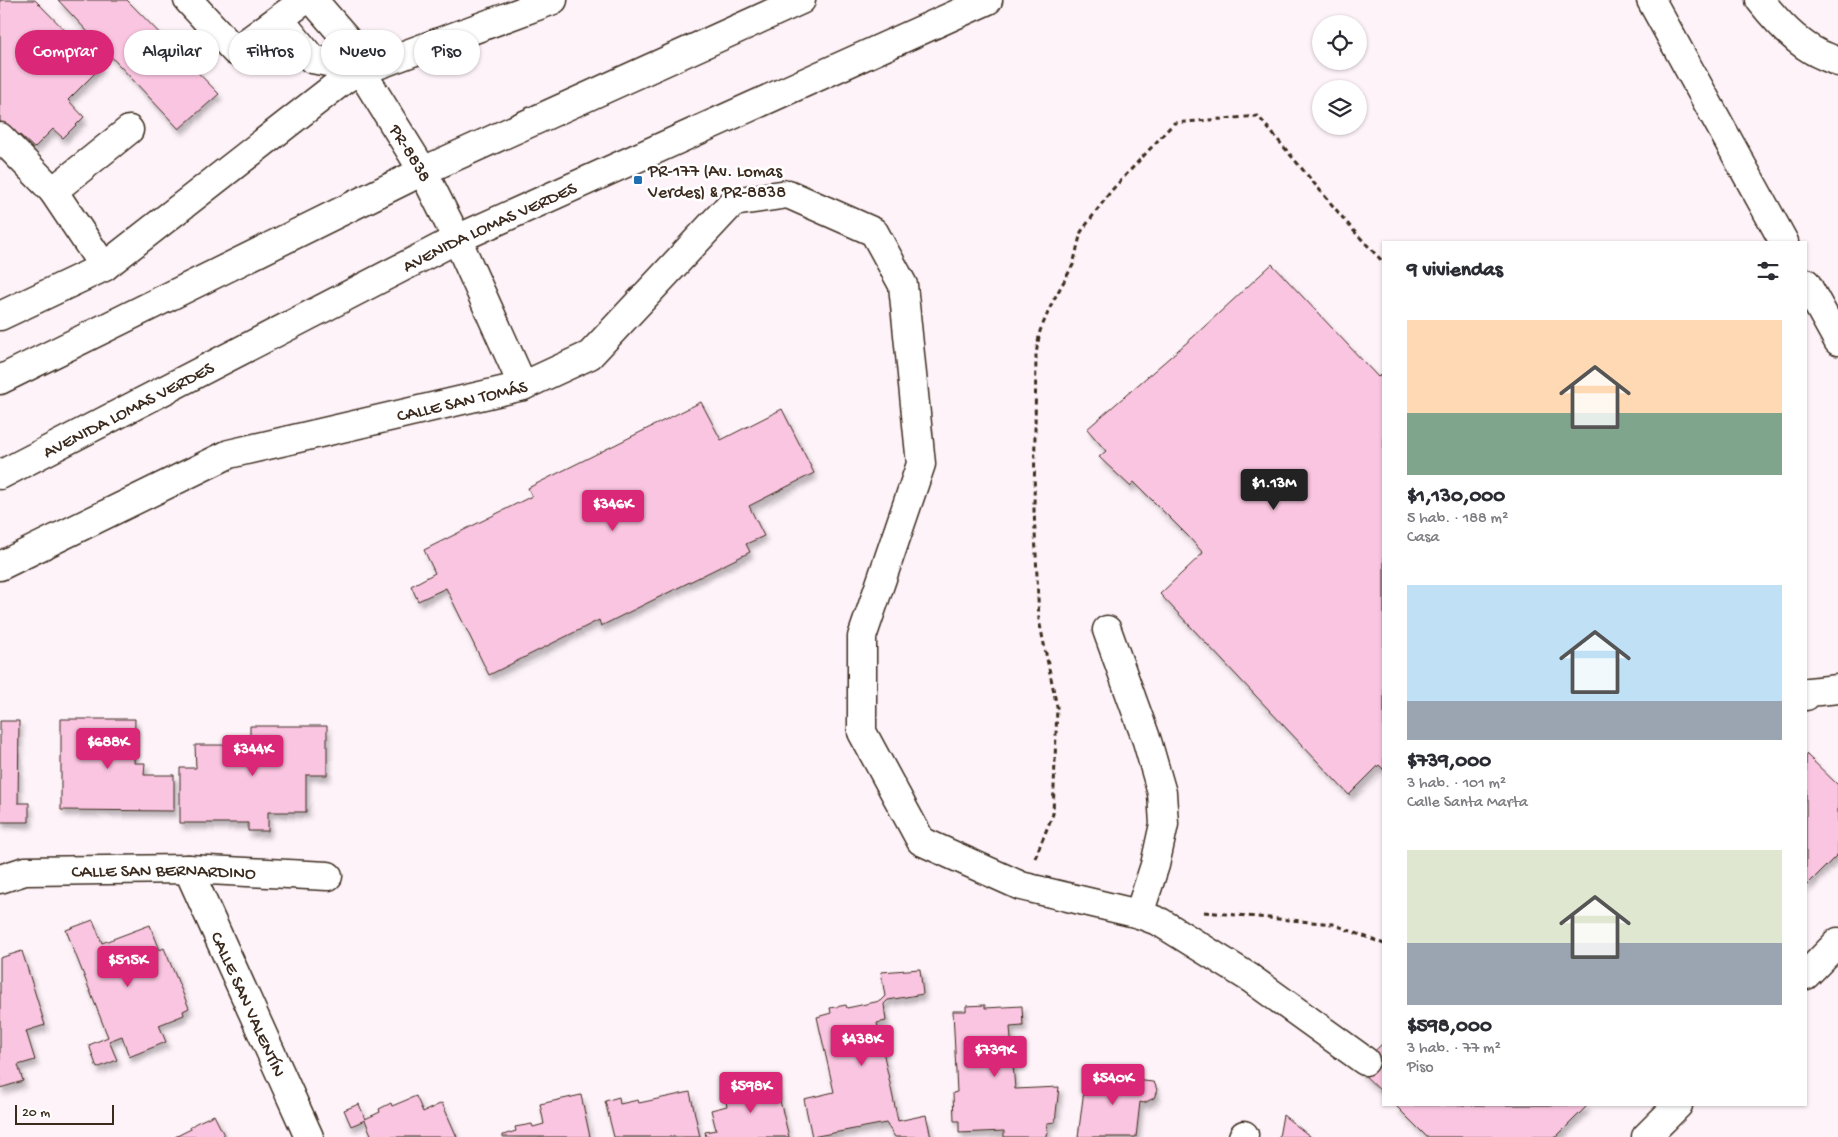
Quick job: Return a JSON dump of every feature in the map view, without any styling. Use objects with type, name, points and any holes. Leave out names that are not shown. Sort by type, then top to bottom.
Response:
[{"type":"main road","points":[[188,0],[235,51],[295,6]]},
{"type":"main road","points":[[404,50],[519,7],[553,0]]},
{"type":"main road","points":[[0,380],[423,171],[801,0]]},
{"type":"main road","name":"AVENIDA LOMAS VERDES","points":[[0,475],[457,240],[988,0]]},
{"type":"main road","points":[[1651,0],[1783,241]]},
{"type":"main road","points":[[1760,0],[1790,33],[1812,50],[1838,62]]},
{"type":"main road","points":[[295,6],[312,59],[321,62]]},
{"type":"main road","points":[[295,6],[334,30]]},
{"type":"main road","points":[[0,316],[104,267],[343,75]]},
{"type":"main road","name":"PR-8838","points":[[351,75],[423,171],[457,240],[523,386]]},
{"type":"main road","points":[[53,191],[129,130]]},
{"type":"main road","points":[[0,137],[53,191],[104,267]]},
{"type":"main road","name":"CALLE SAN TOMÁS","points":[[0,566],[229,454],[523,386],[590,355],[733,202],[788,194],[874,232],[903,285],[921,464],[862,636],[862,732],[921,841],[1021,886],[1139,914]]},
{"type":"main road","points":[[1807,285],[1838,341]]},
{"type":"main road","points":[[1107,630],[1147,741],[1162,793],[1164,824],[1155,865],[1139,914],[1160,922],[1250,978],[1365,1061]]},
{"type":"main road","points":[[1807,695],[1809,692],[1838,689]]},
{"type":"main road","name":"CALLE SAN BERNARDINO","points":[[0,879],[25,871],[188,869],[328,876]]},
{"type":"main road","name":"CALLE SAN VALENTÍN","points":[[188,869],[308,1137]]},
{"type":"main road","points":[[1807,974],[1838,942]]},
{"type":"main road","points":[[1646,1137],[1677,1106]]},
{"type":"path","points":[[1033,863],[1053,814],[1057,707],[1038,620],[1034,510],[1036,354],[1040,331],[1073,265],[1082,232],[1111,191],[1174,123],[1258,116],[1353,230],[1382,261]]},
{"type":"path","points":[[1195,911],[1333,924],[1382,943]]},
{"type":"building","points":[[0,0],[35,0],[65,30],[15,30],[15,75],[93,75],[68,100],[84,117],[63,138],[53,129],[34,148],[19,134],[14,139],[0,125]]},
{"type":"building","points":[[58,0],[127,0],[156,30],[124,30],[124,70],[114,60],[114,30],[86,30]]},
{"type":"building","points":[[128,75],[200,75],[219,94],[179,129]]},
{"type":"building","points":[[1272,264],[1378,377],[1382,374],[1382,768],[1379,765],[1349,795],[1160,594],[1203,553],[1134,482],[1130,486],[1099,457],[1106,451],[1087,429],[1192,338]]},
{"type":"building","points":[[701,402],[721,440],[782,409],[814,473],[749,506],[764,536],[746,544],[750,552],[601,626],[599,620],[489,675],[446,588],[418,601],[411,586],[435,573],[424,550],[532,496],[528,488]]},
{"type":"building","points":[[61,719],[135,719],[134,763],[145,763],[144,775],[174,775],[174,811],[61,810]]},
{"type":"building","points":[[0,721],[19,721],[18,803],[29,803],[29,822],[0,822]]},
{"type":"building","points":[[250,726],[327,726],[327,775],[306,775],[306,812],[268,812],[268,831],[248,831],[248,823],[180,823],[180,768],[196,768],[195,745],[250,745]]},
{"type":"building","points":[[1807,755],[1838,785],[1838,854],[1807,885]]},
{"type":"building","points":[[93,920],[102,943],[150,925],[160,950],[164,948],[189,1008],[183,1011],[184,1015],[159,1025],[166,1042],[129,1057],[122,1036],[109,1041],[117,1060],[97,1068],[89,1045],[108,1037],[66,930]]},
{"type":"building","points":[[22,951],[45,1025],[26,1031],[35,1060],[18,1065],[23,1081],[0,1088],[0,958]]},
{"type":"building","points":[[920,969],[923,994],[888,1000],[884,1004],[886,1021],[877,1023],[898,1121],[926,1115],[931,1137],[895,1137],[886,1123],[812,1137],[804,1099],[834,1092],[817,1017],[831,1013],[830,1008],[846,1005],[847,1008],[880,1001],[885,996],[881,972]]},
{"type":"building","points":[[985,1005],[985,1008],[1022,1006],[1023,1026],[1010,1027],[1015,1089],[1059,1087],[1055,1122],[1047,1123],[1048,1134],[1046,1134],[1046,1137],[1004,1137],[1004,1131],[959,1133],[959,1121],[954,1121],[953,1093],[957,1092],[953,1011],[966,1011],[966,1006]]},
{"type":"building","points":[[1382,1044],[1382,1092],[1357,1068]]},
{"type":"building","points":[[1100,1072],[1118,1074],[1117,1078],[1153,1082],[1155,1084],[1157,1090],[1154,1098],[1144,1103],[1140,1102],[1136,1137],[1078,1137],[1086,1074],[1100,1076]]},
{"type":"building","points":[[775,1081],[789,1137],[706,1137],[705,1132],[716,1130],[711,1110],[727,1106],[724,1094]]},
{"type":"building","points":[[690,1092],[700,1137],[614,1137],[605,1101],[619,1097],[620,1104],[638,1100],[639,1103]]},
{"type":"building","points":[[581,1095],[590,1137],[503,1137],[503,1135],[516,1131],[515,1127],[532,1124],[533,1127],[544,1124],[540,1104]]},
{"type":"building","points":[[416,1096],[423,1112],[442,1103],[457,1137],[372,1137],[365,1120],[351,1126],[344,1110],[359,1104],[365,1119],[380,1112],[379,1109],[391,1103],[392,1106]]},
{"type":"building","points":[[1396,1106],[1587,1106],[1556,1137],[1427,1137]]},
{"type":"building","points":[[214,1115],[225,1137],[175,1137],[191,1129],[190,1127],[196,1123]]},
{"type":"building","points":[[1283,1115],[1311,1137],[1279,1137]]},
{"type":"place","name":"PR-177 (Av. Lomas Verdes) & PR-8838","points":[[638,180]]}]
